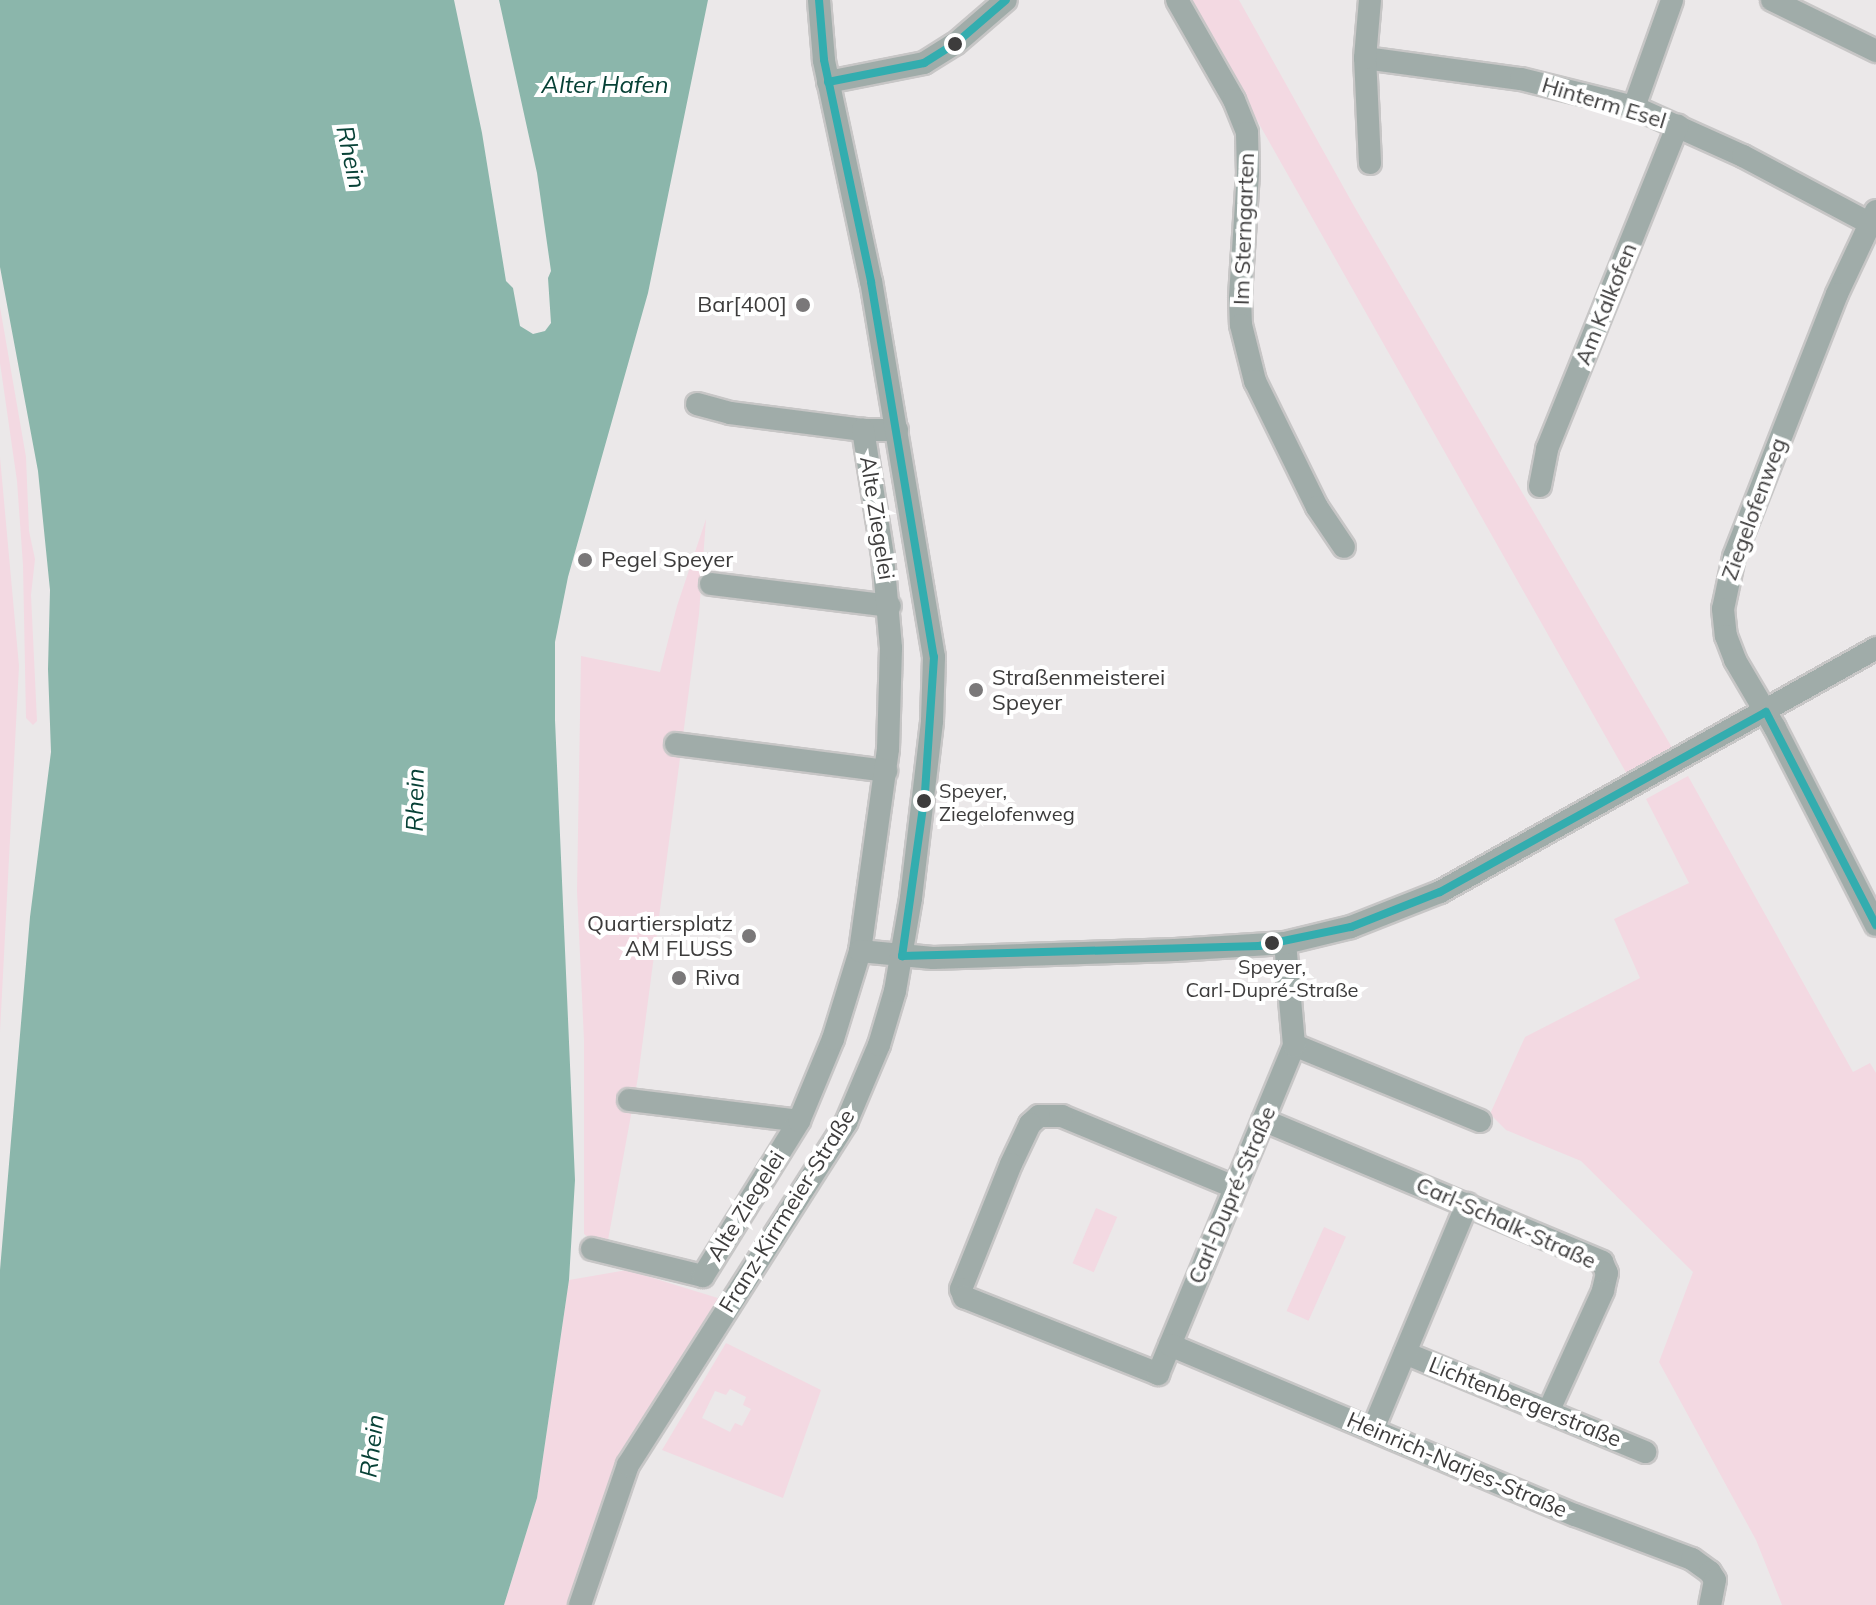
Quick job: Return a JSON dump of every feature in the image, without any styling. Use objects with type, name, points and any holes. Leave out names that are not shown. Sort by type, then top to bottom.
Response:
[{"type":"street","name":"Franz-Kirrmeier-Straße","points":[[580,1605],[628,1465],[846,1123],[879,1045],[902,956],[925,793],[934,657],[871,282],[828,82],[819,0]]},
{"type":"street","points":[[828,82],[924,63],[955,44],[1006,0]]},
{"type":"street","name":"Im Sterngarten","points":[[1177,0],[1234,100],[1247,133],[1240,298],[1241,325],[1255,381],[1323,518],[1344,547]]},
{"type":"street","points":[[1370,0],[1365,58],[1370,163]]},
{"type":"street","points":[[1634,107],[1672,0]]},
{"type":"street","points":[[1772,0],[1876,51]]},
{"type":"street","name":"Hinterm Esel","points":[[1365,58],[1506,76],[1634,107],[1873,217]]},
{"type":"street","name":"Am Kalkofen","points":[[1540,486],[1547,449],[1678,125]]},
{"type":"street","name":"Ziegelofenweg","points":[[1873,217],[1818,340],[1725,585],[1723,609],[1726,636],[1735,660],[1766,712],[1876,925]]},
{"type":"street","name":"Alte Ziegelei","points":[[697,404],[730,413],[863,430],[897,430]]},
{"type":"street","name":"Alte Ziegelei","points":[[592,1249],[703,1276],[799,1121],[833,1039],[860,951],[886,771],[890,719],[890,606],[863,430]]},
{"type":"street","name":"Alte Ziegelei","points":[[711,584],[890,606]]},
{"type":"street","points":[[860,951],[902,956],[965,957],[1285,943],[1351,927],[1440,892],[1876,648]]},
{"type":"street","points":[[676,744],[886,771]]},
{"type":"street","name":"Carl-Dupré-Straße","points":[[1234,1187],[1062,1116],[1039,1116],[1030,1124],[1011,1164],[961,1289],[964,1297],[1158,1374],[1294,1045],[1285,943]]},
{"type":"street","points":[[1294,1045],[1480,1121]]},
{"type":"street","name":"Alte Ziegelei","points":[[629,1100],[799,1121]]},
{"type":"street","name":"Carl-Schalk-Straße","points":[[1263,1120],[1598,1259],[1607,1273],[1603,1291],[1549,1410]]},
{"type":"street","name":"Lichtenbergerstraße","points":[[1373,1429],[1467,1204]]},
{"type":"street","points":[[703,1276],[737,1293]]},
{"type":"street","name":"Heinrich-Narjes-Straße","points":[[1170,1345],[1575,1515],[1692,1559],[1710,1572],[1715,1580],[1710,1605]]},
{"type":"street","name":"Lichtenbergerstraße","points":[[1405,1353],[1645,1452]]},
{"type":"shaded area","points":[[1189,0],[1239,0],[1354,206],[1674,751],[1628,776]]},
{"type":"shaded area","points":[[0,307],[26,457],[29,531],[35,559],[31,595],[37,721],[33,725],[26,718],[23,565],[17,481],[0,363]]},
{"type":"shaded area","points":[[0,457],[19,666],[0,1032]]},
{"type":"shaded area","points":[[706,519],[699,614],[638,1077],[608,1240],[601,1247],[584,1234],[584,1040],[577,891],[581,656],[660,672],[677,606]]},
{"type":"shaded area","points":[[1688,776],[1853,1072],[1870,1063],[1876,1073],[1876,1605],[1782,1605],[1756,1540],[1659,1362],[1693,1272],[1581,1161],[1506,1130],[1490,1114],[1525,1037],[1640,978],[1614,919],[1689,883],[1646,799]]},
{"type":"shaded area","points":[[1096,1208],[1117,1217],[1094,1272],[1073,1263]]},
{"type":"shaded area","points":[[1324,1227],[1346,1237],[1309,1321],[1287,1311]]},
{"type":"shaded area","points":[[627,1270],[721,1299],[609,1485],[573,1605],[504,1605],[537,1498],[569,1280]]},
{"type":"shaded area","points":[[726,1343],[821,1390],[783,1498],[662,1450]],"holes":[[[730,1389],[746,1397],[743,1405],[751,1409],[742,1426],[735,1423],[730,1432],[702,1418],[715,1391],[726,1395]]]},
{"type":"water","points":[[0,0],[454,0],[482,133],[506,281],[513,288],[520,326],[533,334],[545,331],[551,323],[548,278],[551,271],[537,173],[499,0],[708,0],[648,293],[568,577],[555,642],[555,720],[575,1180],[569,1280],[537,1498],[504,1605],[0,1605],[0,1270],[30,917],[51,752],[48,669],[50,590],[38,471],[0,267]]},
{"type":"transit line","points":[[819,0],[824,60],[871,282],[934,657],[925,793],[902,956]]},
{"type":"transit line","points":[[828,82],[924,63],[955,44],[1006,0]]},
{"type":"transit line","points":[[1766,712],[1876,925]]},
{"type":"transit line","points":[[902,956],[1259,946],[1351,927],[1440,892],[1766,712]]},
{"type":"place","name":"Bar[400]","points":[[803,305]]},
{"type":"place","name":"Pegel Speyer","points":[[585,560]]},
{"type":"place","name":"Straßenmeisterei Speyer","points":[[976,690]]},
{"type":"place","name":"Speyer, Ziegelofenweg","points":[[924,801]]},
{"type":"place","name":"Quartiersplatz AM FLUSS","points":[[749,936]]},
{"type":"place","name":"Speyer, Carl-Dupré-Straße","points":[[1272,943]]},
{"type":"place","name":"Riva","points":[[679,978]]},
{"type":"water label","name":"Alter Hafen","points":[[605,85]]},
{"type":"water label","name":"Rhein","points":[[351,157]]},
{"type":"water label","name":"Rhein","points":[[415,800]]},
{"type":"water label","name":"Rhein","points":[[372,1446]]}]
